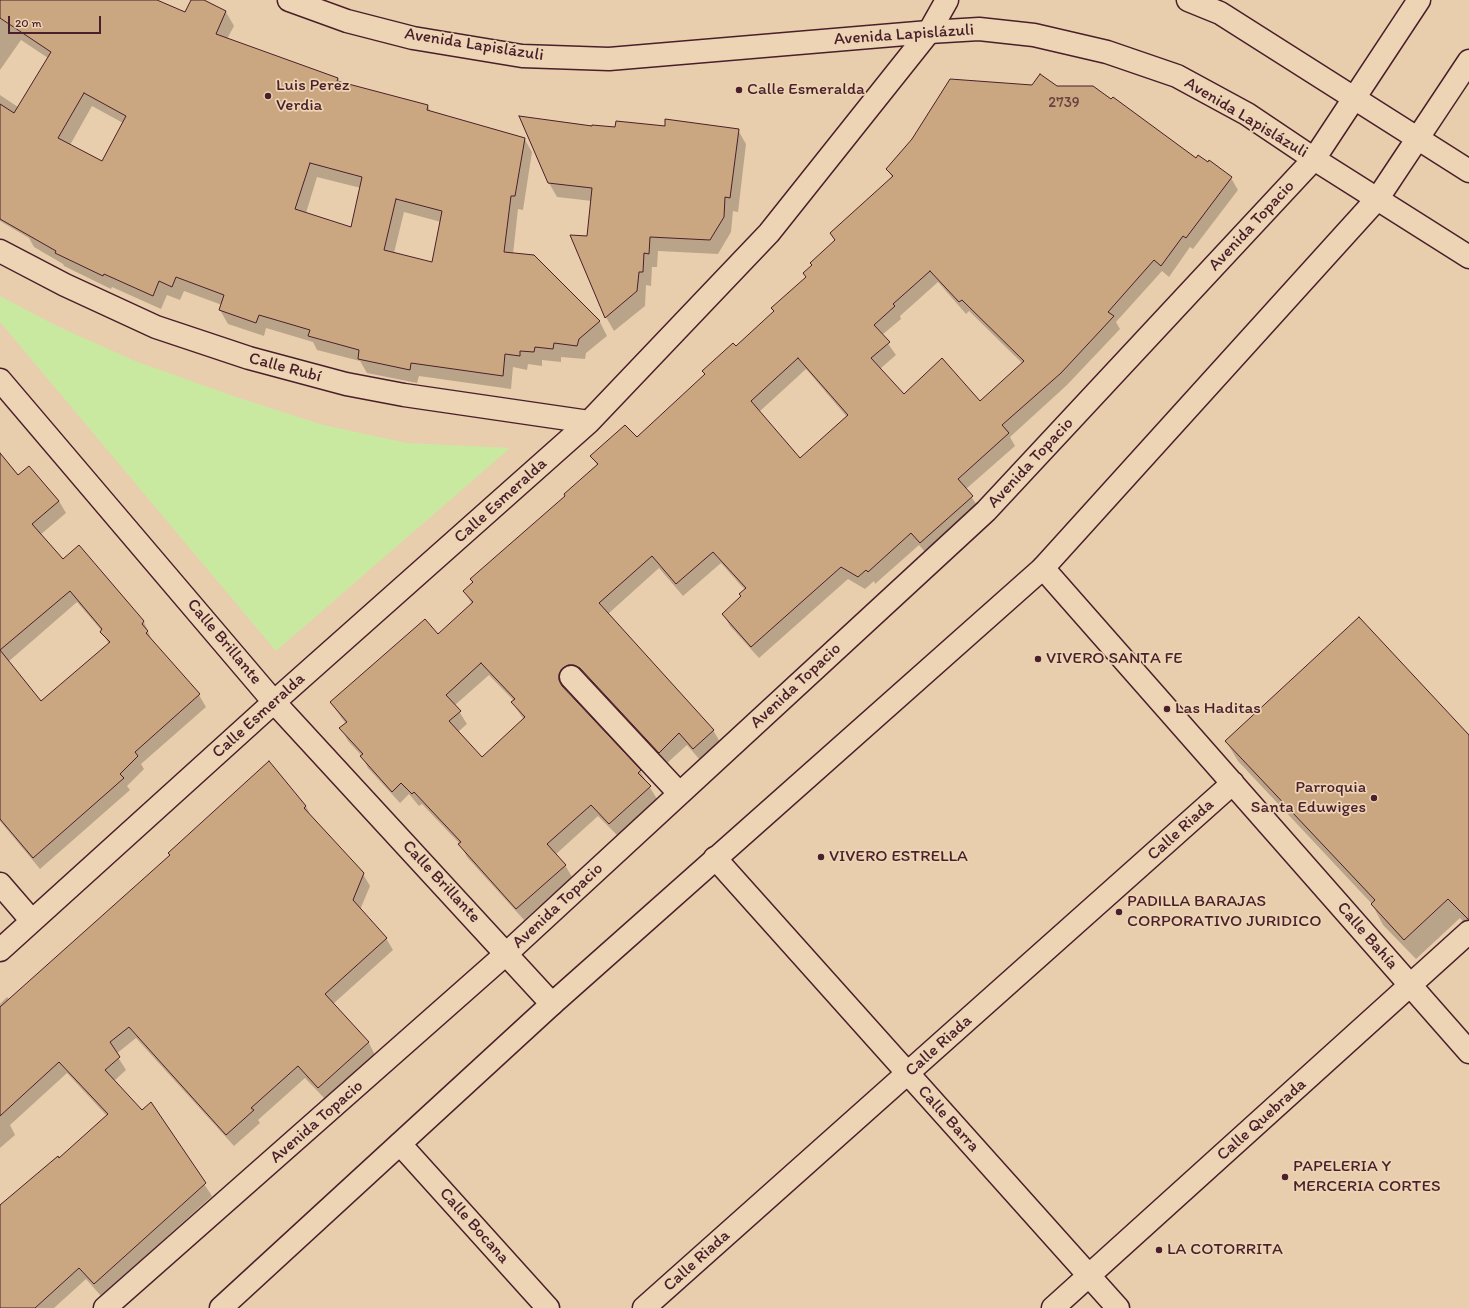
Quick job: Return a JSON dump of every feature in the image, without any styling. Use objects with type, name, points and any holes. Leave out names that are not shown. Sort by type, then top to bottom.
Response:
[{"type":"street","name":"Avenida Lapislázuli","points":[[289,0],[347,21],[413,38],[522,56],[609,59],[979,29],[1034,35],[1107,52],[1177,76],[1247,114],[1314,159],[1378,198],[1469,257]]},
{"type":"street","name":"Calle Esmeralda","points":[[0,950],[274,702],[589,422],[769,233],[928,32],[947,0]]},
{"type":"street","points":[[1188,0],[1220,13],[1469,171]]},
{"type":"street","name":"Avenida Topacio","points":[[105,1308],[508,953],[986,511],[1314,159],[1419,0]]},
{"type":"street","points":[[221,1308],[552,1004],[1043,568],[1378,198],[1469,61]]},
{"type":"street","name":"Calle Rubí","points":[[0,251],[65,285],[156,326],[249,358],[346,384],[420,398],[589,422]]},
{"type":"street","name":"Calle Brillante","points":[[0,380],[274,702],[508,953],[552,1004]]},
{"type":"street","name":"Calle Bahía","points":[[1043,568],[1469,1052]]},
{"type":"street","points":[[571,676],[679,794]]},
{"type":"street","name":"Calle Riada","points":[[644,1308],[1233,783]]},
{"type":"street","name":"Calle Barra","points":[[715,858],[1118,1308]]},
{"type":"street","points":[[0,884],[32,921]]},
{"type":"street","name":"Calle Quebrada","points":[[1053,1308],[1469,932]]},
{"type":"street","name":"Calle Bocana","points":[[400,1144],[548,1308]]},
{"type":"green space","points":[[0,296],[53,324],[135,361],[233,396],[323,425],[407,443],[510,448],[276,651],[0,322]]},
{"type":"building","points":[[0,0],[157,0],[185,12],[191,0],[204,0],[226,11],[216,34],[338,78],[337,81],[428,105],[427,110],[525,138],[515,196],[511,196],[504,252],[534,255],[600,321],[579,339],[577,346],[554,343],[553,349],[535,347],[534,352],[520,351],[520,356],[505,354],[503,376],[411,363],[410,370],[358,359],[359,350],[308,336],[310,330],[259,315],[256,323],[219,310],[224,295],[176,277],[172,287],[159,281],[153,296],[104,274],[103,276],[55,253],[56,251],[0,219],[0,104],[14,113],[51,52],[0,18]],"holes":[[[84,93],[126,116],[102,161],[58,138]],[[310,163],[362,177],[351,227],[295,209]],[[396,199],[442,211],[432,262],[384,250]]]},
{"type":"building","points":[[1040,74],[1057,86],[1093,86],[1111,99],[1113,97],[1196,158],[1198,155],[1208,162],[1209,160],[1232,177],[1186,238],[1183,236],[1161,266],[1154,260],[1108,312],[1114,316],[1061,373],[1002,425],[1009,433],[958,479],[973,496],[920,543],[911,533],[868,572],[866,570],[858,577],[841,567],[751,647],[722,614],[741,596],[739,594],[746,588],[713,552],[676,584],[652,556],[599,603],[714,730],[693,749],[679,733],[659,753],[580,668],[574,665],[568,665],[563,668],[559,674],[559,680],[562,686],[641,770],[638,773],[651,786],[609,824],[591,805],[547,844],[566,865],[516,909],[458,844],[461,842],[414,792],[412,794],[401,783],[392,792],[360,756],[363,754],[339,728],[347,722],[330,702],[425,619],[438,634],[473,602],[463,591],[473,582],[470,579],[565,496],[564,494],[598,464],[590,456],[625,425],[637,437],[705,374],[702,371],[733,343],[736,346],[774,311],[771,308],[806,277],[803,273],[812,265],[810,263],[835,240],[830,233],[893,176],[886,169],[912,139],[950,79],[1032,85]],"holes":[[[930,271],[959,302],[962,300],[1024,361],[980,401],[942,358],[904,394],[871,358],[890,342],[874,325],[895,306],[893,304]],[[798,358],[848,415],[800,458],[751,401]],[[481,663],[515,699],[511,702],[525,717],[482,757],[449,721],[461,711],[446,695]]]},
{"type":"building","points":[[519,116],[592,126],[615,127],[616,121],[665,126],[665,119],[739,129],[730,198],[725,197],[724,217],[710,240],[650,237],[649,254],[644,253],[643,272],[639,272],[637,291],[605,318],[570,235],[587,236],[592,188],[548,183]]},
{"type":"building","points":[[0,453],[18,475],[29,466],[59,501],[32,524],[63,559],[79,545],[144,621],[142,624],[148,631],[146,633],[200,694],[135,752],[138,756],[120,774],[124,778],[33,858],[0,819],[0,650]],"holes":[[[70,591],[102,629],[100,632],[110,642],[41,701],[0,650]]]},
{"type":"building","name":"Parroquia Santa Eduwiges","points":[[1359,617],[1469,735],[1469,920],[1448,899],[1404,940],[1371,904],[1375,900],[1225,741]]},
{"type":"building","points":[[269,761],[306,806],[304,808],[364,873],[353,900],[387,938],[325,994],[369,1042],[318,1088],[298,1066],[251,1108],[254,1110],[226,1135],[129,1027],[110,1042],[120,1057],[105,1070],[142,1110],[151,1102],[206,1183],[94,1284],[79,1268],[35,1308],[0,1308],[0,1205],[58,1156],[59,1158],[108,1114],[59,1062],[0,1116],[0,1007],[170,855],[168,853]]},
{"type":"place","name":"Calle Esmeralda","points":[[739,90]]},
{"type":"place","name":"Luis Perez Verdia","points":[[268,96]]},
{"type":"place","name":"VIVERO SANTA FE","points":[[1038,659]]},
{"type":"place","name":"Las Haditas","points":[[1167,709]]},
{"type":"place","name":"Parroquia Santa Eduwiges","points":[[1374,798]]},
{"type":"place","name":"VIVERO ESTRELLA","points":[[821,857]]},
{"type":"place","name":"PADILLA BARAJAS CORPORATIVO JURIDICO","points":[[1119,912]]},
{"type":"place","name":"PAPELERIA Y MERCERIA CORTES","points":[[1285,1177]]},
{"type":"place","name":"LA COTORRITA","points":[[1159,1250]]}]
